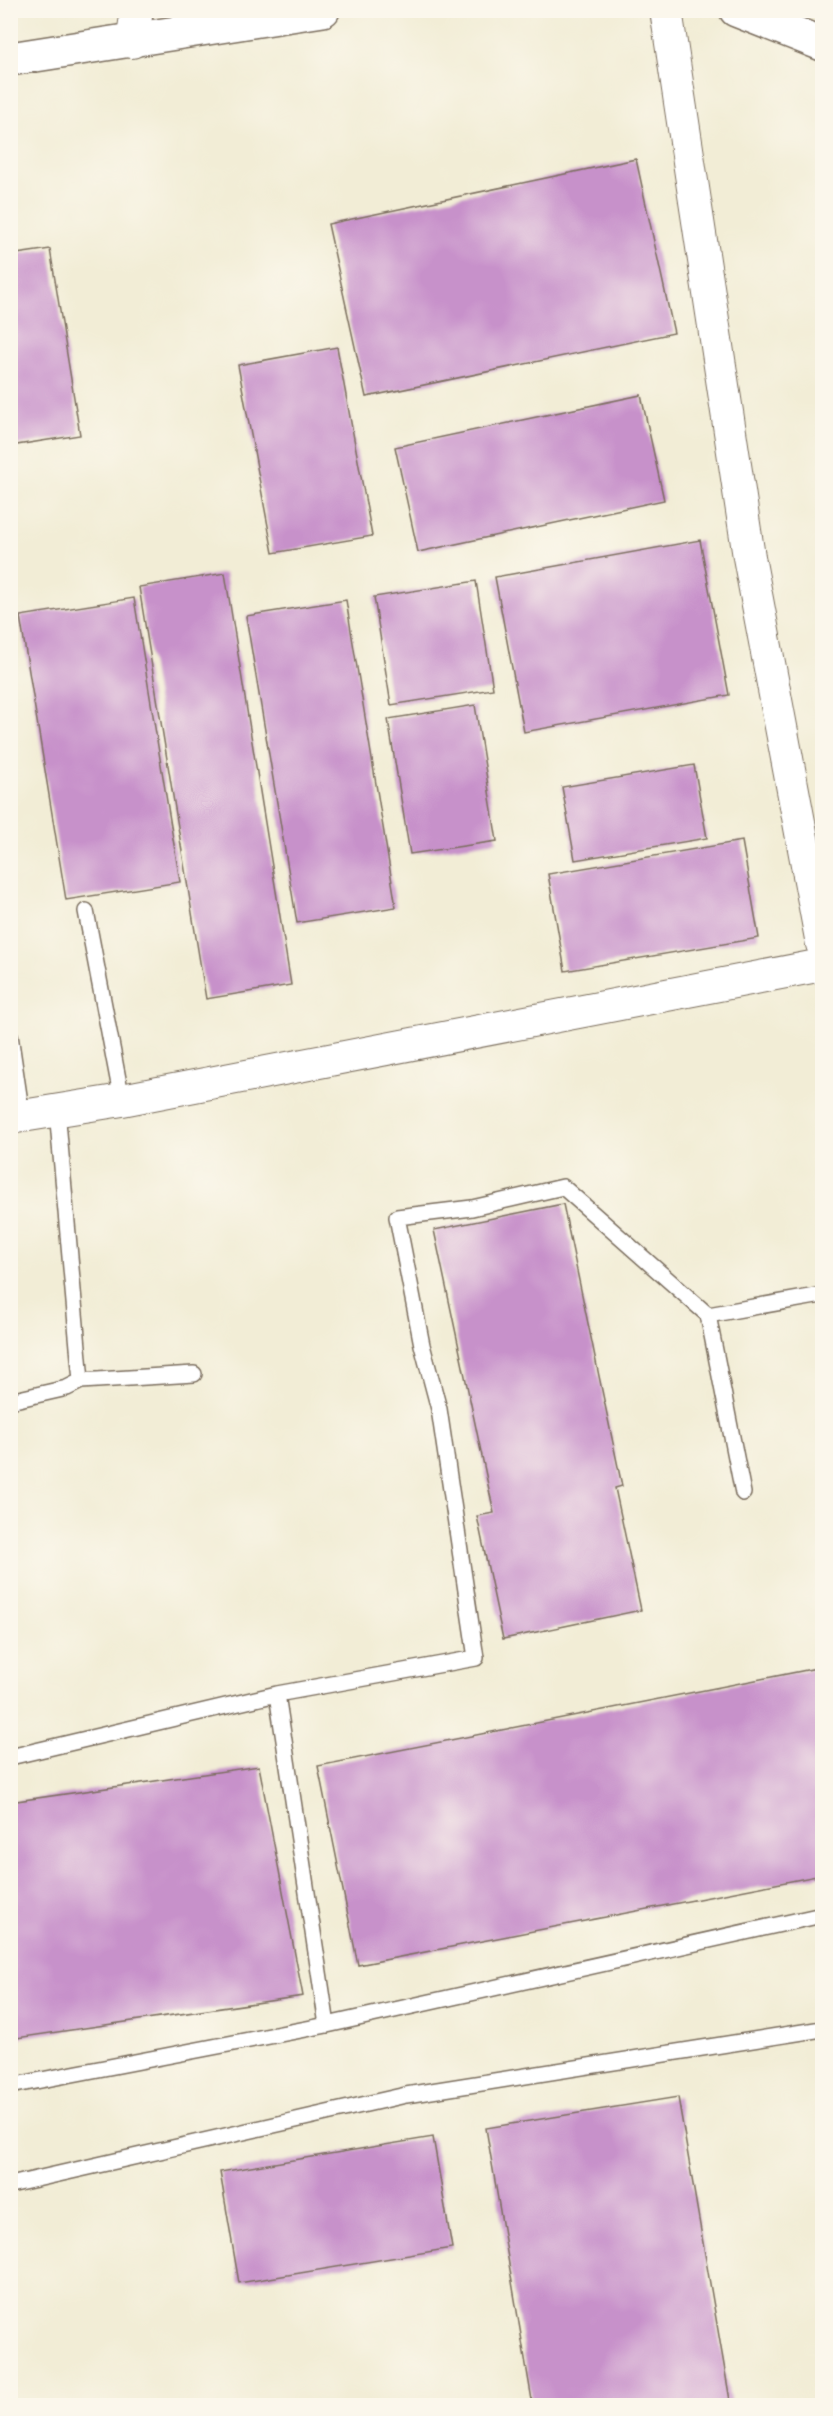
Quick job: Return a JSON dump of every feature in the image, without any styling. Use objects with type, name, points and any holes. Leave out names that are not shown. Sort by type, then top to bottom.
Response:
[{"type":"street","points":[[10,59],[135,26],[323,10]]},
{"type":"street","points":[[666,10],[748,557],[822,944]]},
{"type":"street","points":[[736,10],[822,44]]},
{"type":"street","points":[[16,1117],[122,1100],[822,965]]},
{"type":"lane","points":[[86,911],[122,1100]]},
{"type":"lane","points":[[10,1035],[16,1117]]},
{"type":"lane","points":[[57,1110],[81,1381]]},
{"type":"lane","points":[[10,1757],[277,1694],[476,1658],[439,1408],[422,1345],[397,1217],[472,1208],[563,1187],[708,1316],[743,1493]]},
{"type":"lane","points":[[708,1316],[822,1295]]},
{"type":"lane","points":[[10,1401],[67,1388],[81,1381],[194,1374]]},
{"type":"lane","points":[[277,1694],[327,2025]]},
{"type":"lane","points":[[10,2086],[327,2025],[822,1915]]},
{"type":"lane","points":[[10,2185],[406,2095],[822,2029]]},
{"type":"building","points":[[636,159],[674,333],[366,397],[328,224]]},
{"type":"building","points":[[50,249],[80,435],[10,446],[10,255]]},
{"type":"building","points":[[337,347],[372,536],[273,553],[238,365]]},
{"type":"building","points":[[641,395],[664,500],[418,552],[395,447]]},
{"type":"building","points":[[700,540],[729,695],[524,732],[495,577]]},
{"type":"building","points":[[225,573],[291,985],[206,999],[139,587]]},
{"type":"building","points":[[476,581],[493,689],[391,705],[374,597]]},
{"type":"building","points":[[134,598],[180,882],[66,900],[20,616]]},
{"type":"building","points":[[346,600],[396,907],[297,923],[246,616]]},
{"type":"building","points":[[475,705],[497,841],[410,854],[388,719]]},
{"type":"building","points":[[694,765],[707,838],[575,860],[562,787]]},
{"type":"building","points":[[742,841],[759,938],[565,971],[548,874]]},
{"type":"building","points":[[563,1204],[622,1486],[615,1488],[641,1610],[503,1639],[477,1516],[494,1513],[434,1230]]},
{"type":"building","points":[[822,1667],[822,1875],[358,1965],[318,1766]]},
{"type":"building","points":[[259,1766],[303,1996],[10,2039],[10,1802]]},
{"type":"building","points":[[678,2097],[731,2406],[533,2406],[486,2128]]},
{"type":"building","points":[[433,2137],[452,2248],[239,2283],[220,2172]]}]
